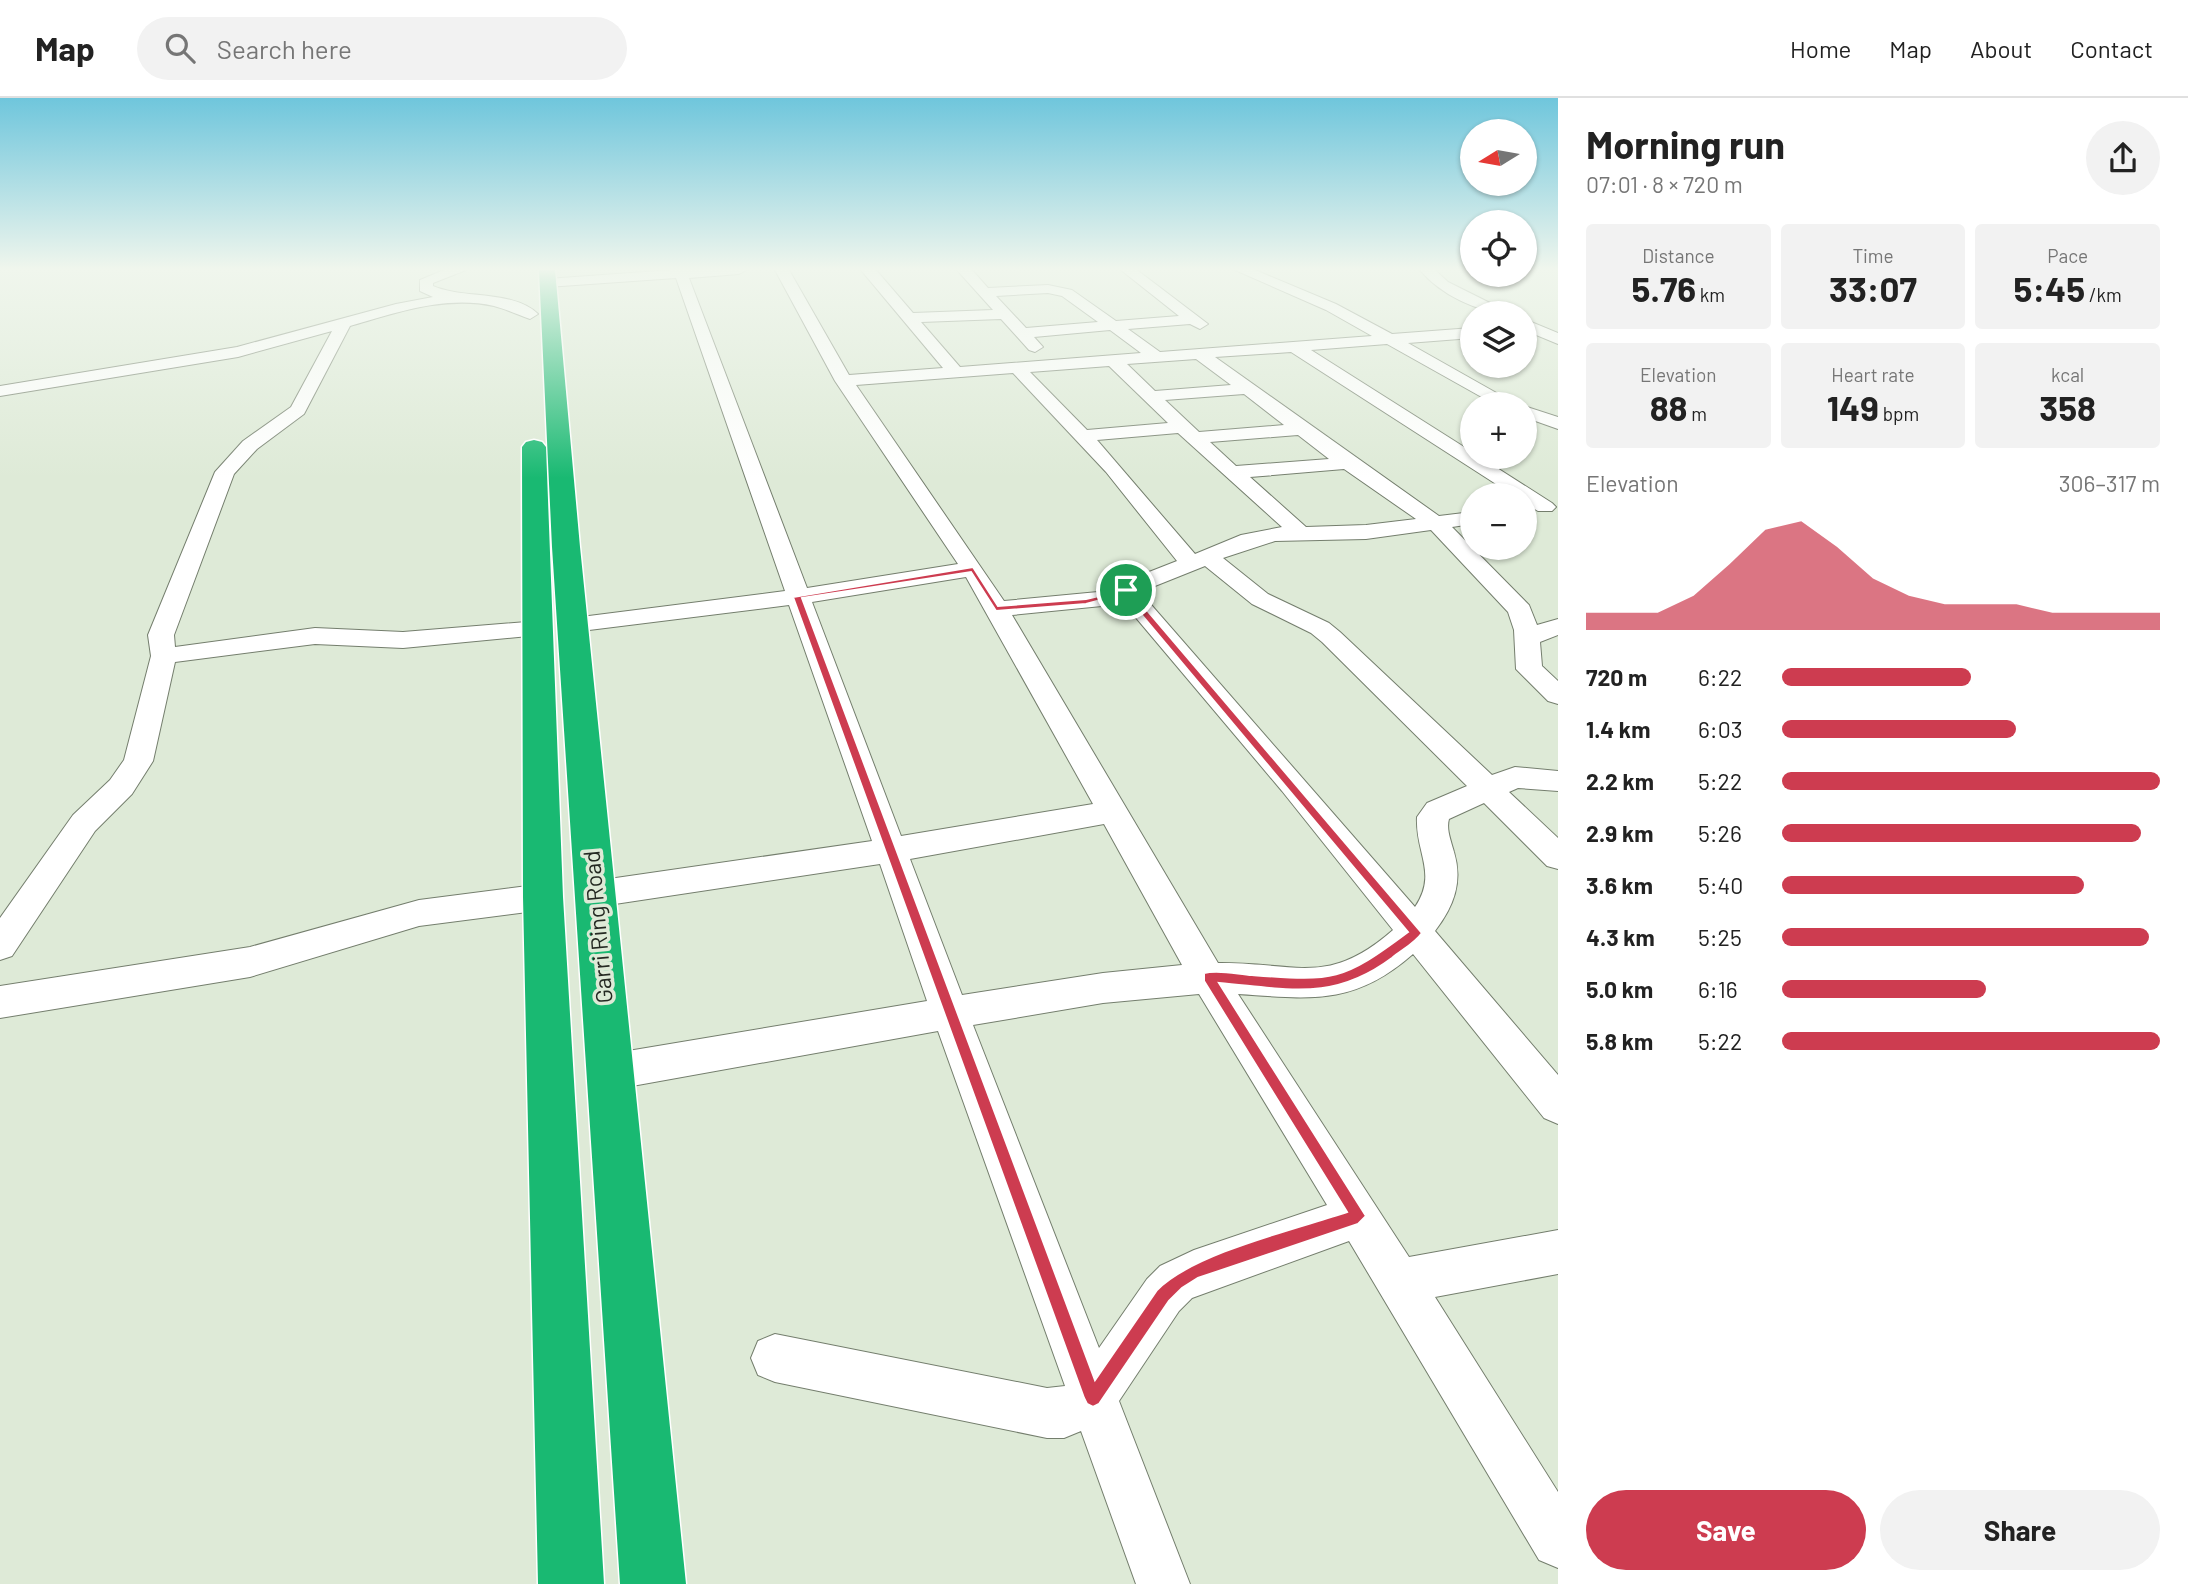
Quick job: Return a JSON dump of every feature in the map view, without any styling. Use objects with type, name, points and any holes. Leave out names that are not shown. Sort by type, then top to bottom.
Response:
[{"type":"highway","name":"Garri Ring Road","points":[[541,339],[556,626],[595,894],[653,1584]]},
{"type":"highway","name":"Garri Ring Road","points":[[556,626],[543,897],[571,1584]]},
{"type":"street","points":[[0,391],[238,352],[285,339]]},
{"type":"street","points":[[0,946],[76,833],[131,775],[138,761],[164,656],[161,635],[225,472],[250,445],[298,410],[335,339]]},
{"type":"street","points":[[704,339],[950,1013],[1163,1584]]},
{"type":"street","points":[[821,339],[844,381],[973,569],[1208,977],[1399,1280],[1558,1541]]},
{"type":"street","points":[[927,339],[956,373]]},
{"type":"street","points":[[1028,339],[1053,366]]},
{"type":"street","points":[[1130,339],[1157,357]]},
{"type":"street","points":[[1222,339],[1239,351]]},
{"type":"street","points":[[844,381],[1394,339]]},
{"type":"street","points":[[1386,340],[1434,362],[1486,392]]},
{"type":"street","points":[[1293,346],[1542,508]]},
{"type":"street","points":[[1200,354],[1348,463],[1437,524],[1520,610],[1527,638],[1528,669],[1558,695]]},
{"type":"street","points":[[1114,361],[1231,472],[1263,497],[1298,531]]},
{"type":"street","points":[[1017,368],[1200,562],[1260,599],[1331,636],[1558,857]]},
{"type":"street","points":[[1152,396],[1247,389]]},
{"type":"street","points":[[1537,416],[1558,423]]},
{"type":"street","points":[[1083,436],[1302,429]]},
{"type":"street","points":[[1231,472],[1348,463]]},
{"type":"street","points":[[996,609],[1086,602],[1200,562],[1249,540],[1298,531],[1366,532],[1460,520]]},
{"type":"street","points":[[164,656],[315,636],[402,639],[556,626],[797,597],[973,569]]},
{"type":"street","points":[[1126,590],[1558,1105]]},
{"type":"street","points":[[1527,638],[1558,626]]},
{"type":"street","points":[[610,1072],[1062,993],[1208,977],[1311,985],[1335,982],[1365,971],[1416,933],[1441,888],[1443,877],[1432,817],[1489,787],[1515,777],[1558,781]]},
{"type":"street","points":[[595,894],[892,850],[1114,811]]},
{"type":"street","points":[[0,1002],[250,962],[419,913],[543,897]]},
{"type":"street","points":[[775,1358],[1047,1413],[1064,1413],[1093,1398],[1163,1295],[1176,1282],[1194,1272],[1358,1216]]},
{"type":"street","points":[[1399,1280],[1558,1252]]},
{"type":"route","points":[[973,569],[996,609],[1086,602],[1126,590],[1293,784],[1416,933],[1365,971],[1335,982],[1311,985],[1208,977],[1358,1216],[1194,1272],[1176,1282],[1163,1295],[1093,1398],[797,597],[973,569]]}]
